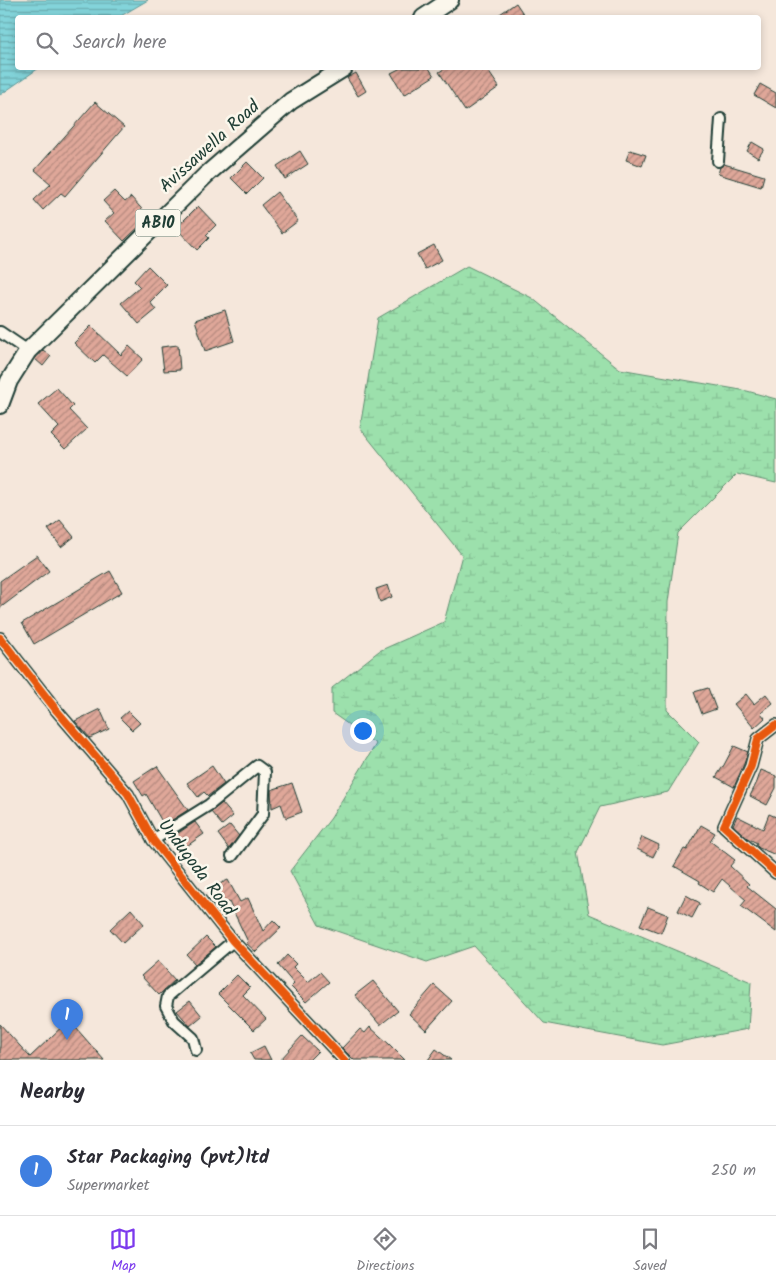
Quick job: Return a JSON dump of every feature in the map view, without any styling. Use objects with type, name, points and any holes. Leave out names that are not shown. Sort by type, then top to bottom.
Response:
[{"type":"main road","points":[[428,15],[450,0]]},
{"type":"main road","name":"Avissawella Road","points":[[0,405],[9,381],[28,351],[206,175],[292,101],[341,70]]},
{"type":"street","points":[[718,161],[722,119]]},
{"type":"street","points":[[0,332],[28,351]]},
{"type":"street","name":"Undugoda Road","points":[[0,638],[57,711],[128,794],[152,840],[233,941],[344,1060]]},
{"type":"street","points":[[776,725],[758,739],[751,766],[724,826],[776,873]]},
{"type":"street","points":[[152,840],[209,805],[257,766],[265,772],[262,814],[232,856]]},
{"type":"street","points":[[196,1050],[193,1038],[174,1021],[166,1006],[168,996],[233,941]]},
{"type":"green space","points":[[467,266],[532,298],[620,369],[747,391],[776,399],[776,483],[737,474],[678,533],[668,602],[667,710],[699,742],[668,792],[600,807],[578,852],[589,914],[751,982],[748,1029],[662,1045],[544,1023],[474,946],[427,962],[319,925],[290,871],[331,818],[376,744],[332,713],[332,688],[379,651],[444,622],[462,555],[360,428],[378,318]]},
{"type":"water","points":[[0,0],[148,0],[122,15],[15,15],[15,70],[36,70],[0,95]]},
{"type":"building","points":[[516,3],[524,15],[498,15]]},
{"type":"building","points":[[397,70],[430,70],[434,76],[404,95],[391,73]]},
{"type":"building","points":[[442,70],[487,70],[499,87],[465,111],[439,72]]},
{"type":"building","points":[[356,73],[366,91],[358,96],[347,78]]},
{"type":"building","points":[[760,84],[776,93],[776,108],[754,95]]},
{"type":"building","points":[[95,102],[124,127],[65,196],[61,193],[43,210],[34,200],[51,184],[35,170]]},
{"type":"building","points":[[752,142],[764,149],[758,158],[747,151]]},
{"type":"building","points":[[630,150],[646,155],[642,166],[626,160]]},
{"type":"building","points":[[300,151],[308,164],[285,179],[277,166]]},
{"type":"building","points":[[247,162],[263,178],[247,194],[231,178]]},
{"type":"building","points":[[724,164],[764,176],[761,187],[718,174],[720,167]]},
{"type":"building","points":[[114,191],[125,202],[131,197],[149,217],[124,241],[105,221],[114,213],[103,201]]},
{"type":"building","points":[[277,192],[298,221],[282,233],[261,205]]},
{"type":"building","points":[[198,206],[216,225],[206,235],[209,238],[197,250],[176,228]]},
{"type":"building","points":[[434,245],[442,260],[425,269],[417,254]]},
{"type":"building","points":[[148,266],[167,285],[150,302],[156,310],[139,324],[121,303],[140,287],[134,281]]},
{"type":"building","points":[[225,310],[234,341],[205,351],[195,320]]},
{"type":"building","points":[[91,326],[121,355],[129,346],[143,359],[127,376],[103,355],[95,363],[74,343]]},
{"type":"building","points":[[178,345],[180,370],[164,371],[161,347]]},
{"type":"building","points":[[43,350],[51,356],[43,366],[35,359]]},
{"type":"building","points":[[57,388],[73,406],[69,410],[87,429],[65,449],[51,435],[59,427],[38,404]]},
{"type":"building","points":[[60,520],[74,537],[61,547],[48,529]]},
{"type":"building","points":[[37,555],[49,571],[0,608],[0,581]]},
{"type":"building","points":[[110,571],[122,592],[34,644],[22,623]]},
{"type":"building","points":[[388,585],[392,597],[380,602],[376,589]]},
{"type":"building","points":[[708,688],[716,709],[702,714],[694,692]]},
{"type":"building","points":[[746,694],[754,704],[766,694],[773,703],[761,713],[765,718],[754,728],[734,704]]},
{"type":"building","points":[[100,709],[109,729],[90,738],[75,721]]},
{"type":"building","points":[[128,711],[140,723],[132,730],[120,718]]},
{"type":"building","points":[[734,746],[748,752],[734,787],[716,777]]},
{"type":"building","points":[[157,766],[188,810],[164,825],[146,794],[143,796],[134,781]]},
{"type":"building","points":[[212,766],[224,784],[208,796],[204,792],[198,797],[187,783]]},
{"type":"building","points":[[761,770],[776,776],[776,788],[767,805],[750,796]]},
{"type":"building","points":[[292,783],[302,812],[286,818],[281,804],[272,808],[271,790]]},
{"type":"building","points":[[222,803],[233,816],[222,825],[211,812]]},
{"type":"building","points":[[769,814],[776,817],[776,855],[759,848],[756,845],[757,843],[747,838],[733,825],[737,816],[763,829]]},
{"type":"building","points":[[195,822],[204,834],[184,848],[175,835]]},
{"type":"building","points":[[230,825],[239,836],[229,849],[218,834]]},
{"type":"building","points":[[701,825],[715,833],[710,841],[735,860],[730,866],[749,884],[747,886],[776,909],[776,932],[741,906],[746,900],[722,879],[713,892],[699,883],[700,881],[674,866],[684,849],[687,850]]},
{"type":"building","points":[[642,837],[659,845],[653,857],[637,849]]},
{"type":"building","points":[[228,880],[240,902],[248,898],[263,931],[273,920],[281,928],[256,952],[246,943],[248,942],[229,902],[224,904],[215,886]]},
{"type":"building","points":[[686,895],[700,903],[692,918],[678,911]]},
{"type":"building","points":[[648,907],[668,915],[661,933],[640,925]]},
{"type":"building","points":[[131,909],[144,924],[123,943],[110,929]]},
{"type":"building","points":[[206,937],[216,947],[195,964],[187,955]]},
{"type":"building","points":[[287,955],[296,964],[293,967],[308,982],[320,972],[329,982],[306,1002],[291,987],[294,984],[278,965]]},
{"type":"building","points":[[158,961],[175,980],[159,995],[141,976]]},
{"type":"building","points":[[237,975],[250,988],[243,995],[266,1019],[254,1030],[218,994]]},
{"type":"building","points":[[373,981],[398,1011],[380,1025],[355,995]]},
{"type":"building","points":[[434,985],[452,1001],[426,1030],[409,1014]]},
{"type":"building","points":[[190,1001],[202,1016],[190,1026],[177,1011]]},
{"type":"building","points":[[69,1020],[104,1060],[0,1060],[0,1024],[30,1057]]},
{"type":"building","points":[[370,1027],[405,1060],[354,1060],[342,1048],[360,1029],[365,1033]]},
{"type":"building","points":[[302,1036],[318,1051],[309,1060],[280,1060]]},
{"type":"building","points":[[264,1046],[271,1060],[254,1060],[250,1053]]},
{"type":"building","points":[[436,1049],[451,1060],[428,1060]]},
{"type":"cycle path","points":[[0,638],[57,711],[128,794],[153,840],[233,941],[344,1060]]},
{"type":"cycle path","points":[[776,725],[758,739],[751,766],[724,826],[776,873]]},
{"type":"place","name":"Star Packaging (pvt)ltd","points":[[67,1040]]}]
